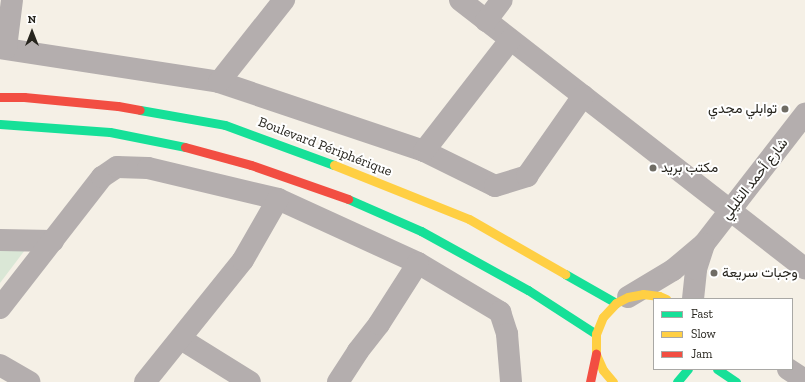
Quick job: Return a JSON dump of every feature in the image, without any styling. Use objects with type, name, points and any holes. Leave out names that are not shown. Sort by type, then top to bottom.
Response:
[{"type":"main road","name":"Boulevard Périphérique","points":[[0,97],[24,97],[118,106],[225,125],[308,154],[469,219],[622,300]]},
{"type":"main road","points":[[0,124],[110,132],[186,147],[251,165],[297,181],[350,200],[421,231],[528,290],[596,334]]},
{"type":"main road","points":[[590,382],[596,354],[596,334],[603,317],[622,300],[643,294],[664,298]]},
{"type":"main road","points":[[596,354],[602,370],[613,382]]},
{"type":"main road","points":[[677,382],[687,370]]},
{"type":"main road","points":[[718,370],[736,382]]},
{"type":"street","points":[[12,0],[3,48],[219,82],[424,151],[495,186],[527,176],[583,96]]},
{"type":"street","points":[[219,82],[284,0]]},
{"type":"street","points":[[460,0],[805,269]]},
{"type":"street","points":[[486,21],[502,0]]},
{"type":"street","points":[[424,151],[510,40]]},
{"type":"street","name":"شارع أحمد التليلي","points":[[704,244],[805,114]]},
{"type":"street","points":[[0,308],[102,177],[116,167],[148,168],[278,199],[418,263],[500,312],[507,334],[511,382]]},
{"type":"street","points":[[145,382],[243,260],[278,199]]},
{"type":"street","points":[[0,240],[53,241]]},
{"type":"street","points":[[622,300],[674,270],[704,244]]},
{"type":"street","points":[[693,298],[696,269],[704,244]]},
{"type":"street","points":[[338,382],[358,351],[379,324],[418,263]]},
{"type":"street","points":[[181,339],[250,382]]},
{"type":"street","points":[[0,365],[30,382]]},
{"type":"green space","points":[[0,249],[25,250],[0,283]]},
{"type":"traffic: fast","points":[[140,110],[225,125],[334,165]]},
{"type":"traffic: fast","points":[[0,124],[110,132],[185,147]]},
{"type":"traffic: fast","points":[[348,199],[421,231],[528,290],[596,334]]},
{"type":"traffic: fast","points":[[565,274],[616,303]]},
{"type":"traffic: fast","points":[[677,382],[687,370]]},
{"type":"traffic: fast","points":[[718,370],[736,382]]},
{"type":"traffic: slow","points":[[334,165],[469,219],[565,274]]},
{"type":"traffic: slow","points":[[613,382],[603,370],[596,354],[596,334],[603,317],[616,303],[628,297],[643,294],[664,298]]},
{"type":"traffic: jam","points":[[0,97],[24,97],[118,106],[140,110]]},
{"type":"traffic: jam","points":[[185,147],[251,165],[348,199]]},
{"type":"traffic: jam","points":[[590,382],[596,354]]},
{"type":"place","name":"توابلي مجدي","points":[[785,109]]},
{"type":"place","name":"مكتب بريد","points":[[653,168]]},
{"type":"place","name":"وجبات سريعة","points":[[714,273]]}]
